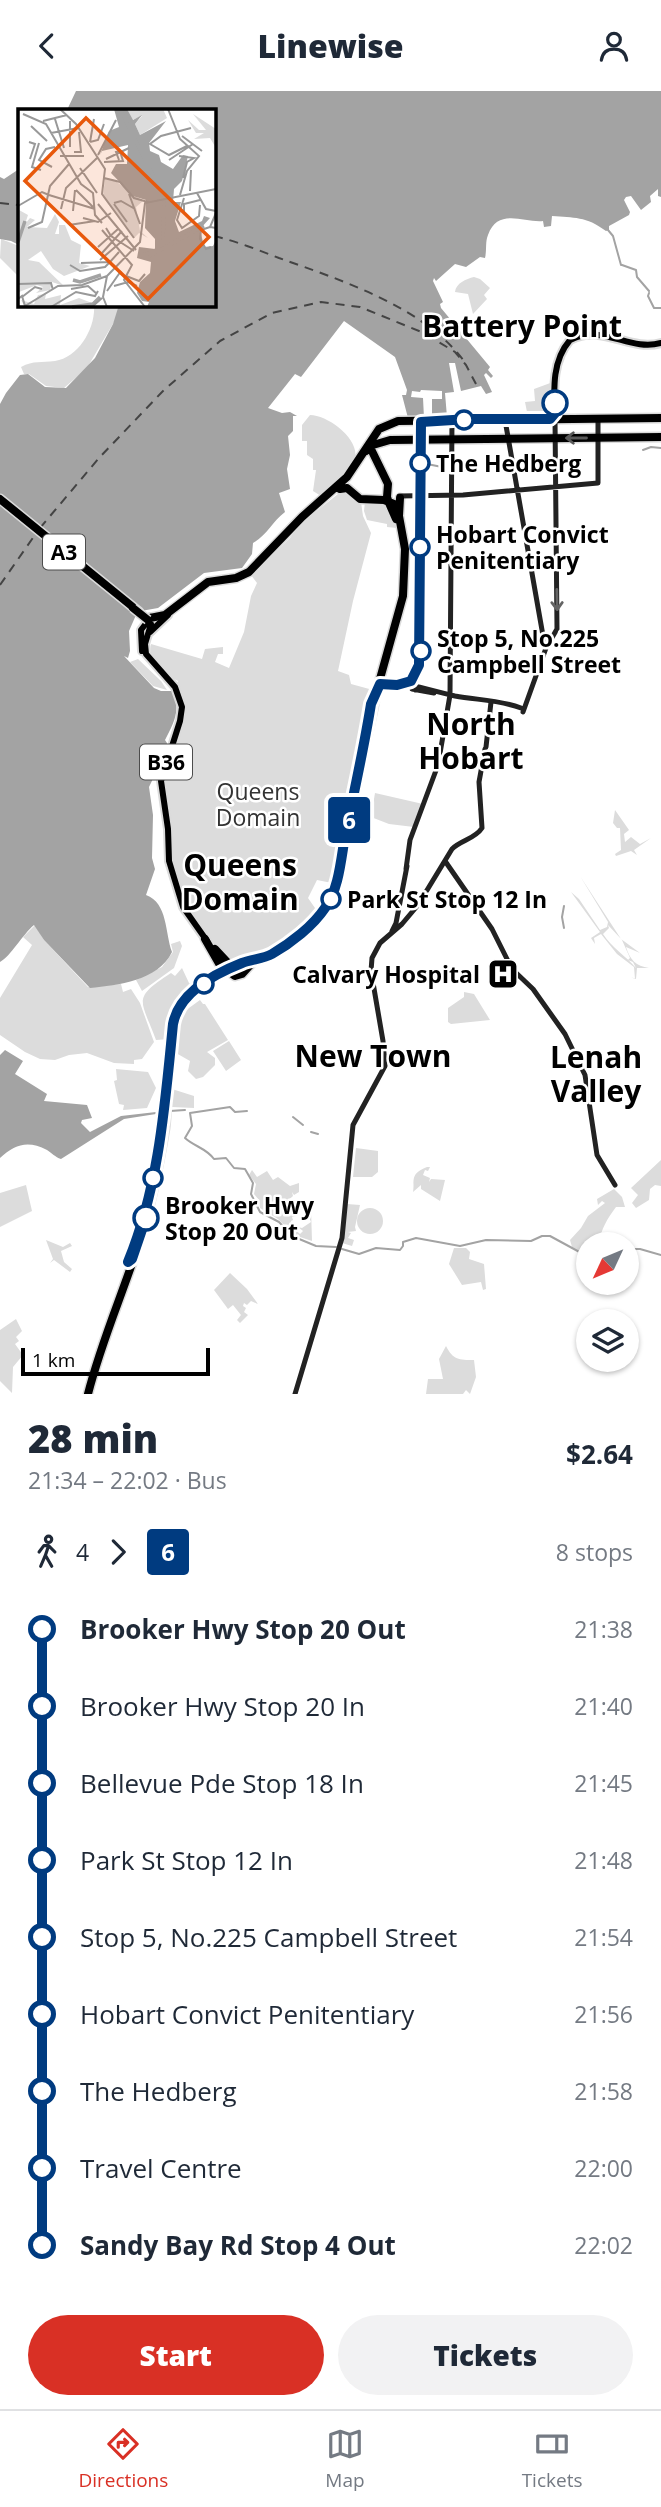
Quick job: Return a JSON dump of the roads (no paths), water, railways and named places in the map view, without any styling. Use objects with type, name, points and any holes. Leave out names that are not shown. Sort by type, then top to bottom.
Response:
[{"type":"highway","points":[[149,621],[165,615],[210,581],[246,574],[315,507],[346,487],[378,430],[386,424],[398,421],[553,417],[661,418]]},
{"type":"highway","points":[[149,621],[169,614],[205,585],[236,580],[247,575],[350,473],[369,447],[388,440],[661,437]]},
{"type":"highway","points":[[205,939],[233,968],[235,976],[240,975],[250,964],[275,954],[318,919],[334,896],[365,750],[386,685],[402,596],[406,554],[393,497],[369,447]]},
{"type":"highway","points":[[88,1387],[155,1186],[163,1140],[175,1021],[183,1003],[205,984],[233,968],[270,955],[318,919],[331,897],[371,704],[404,574],[393,497],[369,447]]},
{"type":"highway","points":[[346,487],[360,499],[382,500],[393,497]]},
{"type":"highway","points":[[346,487],[361,496],[393,497]]},
{"type":"highway","name":"A3","points":[[0,499],[149,621]]},
{"type":"highway","points":[[380,669],[386,685]]},
{"type":"highway","points":[[371,704],[386,685]]},
{"type":"highway","points":[[158,1149],[177,1009],[185,997],[220,973],[222,968],[205,939]]},
{"type":"highway","points":[[138,1239],[166,1115]]},
{"type":"highway","points":[[88,1387],[122,1280],[131,1261]]},
{"type":"main road","points":[[521,710],[548,644],[557,630],[553,417],[555,374],[559,356],[577,338],[600,334],[643,348],[659,345]]},
{"type":"main road","points":[[393,497],[452,496],[598,483],[598,418]]},
{"type":"main road","points":[[505,419],[545,643],[521,710]]},
{"type":"main road","points":[[396,927],[412,839],[438,765],[448,709],[452,420]]},
{"type":"main road","points":[[413,685],[421,658],[422,421]]},
{"type":"main road","name":"B36","points":[[201,586],[175,605],[148,619],[143,625],[140,640],[146,659],[175,687],[181,702],[180,721],[161,778],[168,829],[168,857],[182,905],[205,939]]},
{"type":"main road","name":"B36","points":[[157,669],[148,657],[145,643],[151,631],[169,614]]},
{"type":"main road","name":"B36","points":[[149,621],[145,649],[149,660],[157,669]]},
{"type":"main road","points":[[386,685],[413,685],[521,710]]},
{"type":"main road","points":[[295,1394],[339,1247],[353,1125],[385,1066],[371,965],[378,946],[424,896],[457,844],[477,835],[482,828],[479,782],[494,702]]},
{"type":"main road","points":[[447,860],[492,929],[513,971],[531,986],[565,1034],[585,1075],[597,1155],[615,1185]]},
{"type":"waterway","points":[[608,230],[613,236],[621,265]]},
{"type":"waterway","points":[[622,265],[636,270],[637,277],[649,291]]},
{"type":"waterway","points":[[649,293],[654,308],[661,308]]},
{"type":"waterway","points":[[643,450],[661,448]]},
{"type":"waterway","points":[[422,463],[442,467]]},
{"type":"waterway","points":[[564,906],[564,928]]},
{"type":"waterway","points":[[247,1111],[235,1112],[230,1107],[190,1113],[192,1126],[185,1138],[208,1152],[214,1159],[226,1158],[234,1168],[245,1169],[253,1183],[251,1194],[260,1212],[279,1222],[292,1236],[316,1246],[336,1247]]},
{"type":"waterway","points":[[170,1111],[185,1110]]},
{"type":"waterway","points":[[293,1117],[303,1125]]},
{"type":"waterway","points":[[311,1132],[318,1134]]},
{"type":"waterway","points":[[342,1249],[359,1254],[376,1248],[400,1250],[403,1242],[416,1238],[460,1246],[486,1240],[531,1241],[550,1236],[576,1250]]},
{"type":"waterway","points":[[639,1249],[661,1255]]},
{"type":"place","name":"The Hedberg","points":[[420,463]]},
{"type":"place","name":"Hobart Convict Penitentiary","points":[[420,547]]},
{"type":"place","name":"Stop 5, No.225 Campbell Street","points":[[421,651]]},
{"type":"place","name":"Park St Stop 12 In","points":[[331,899]]},
{"type":"place","name":"Calvary Hospital","points":[[503,974]]},
{"type":"place","name":"Brooker Hwy Stop 20 Out","points":[[146,1218]]},
{"type":"district","name":"Battery Point","points":[[522,325]]},
{"type":"district","name":"North Hobart","points":[[471,740]]},
{"type":"district","name":"Queens Domain","points":[[240,882]]},
{"type":"district","name":"New Town","points":[[373,1055]]},
{"type":"district","name":"Lenah Valley","points":[[596,1074]]}]
